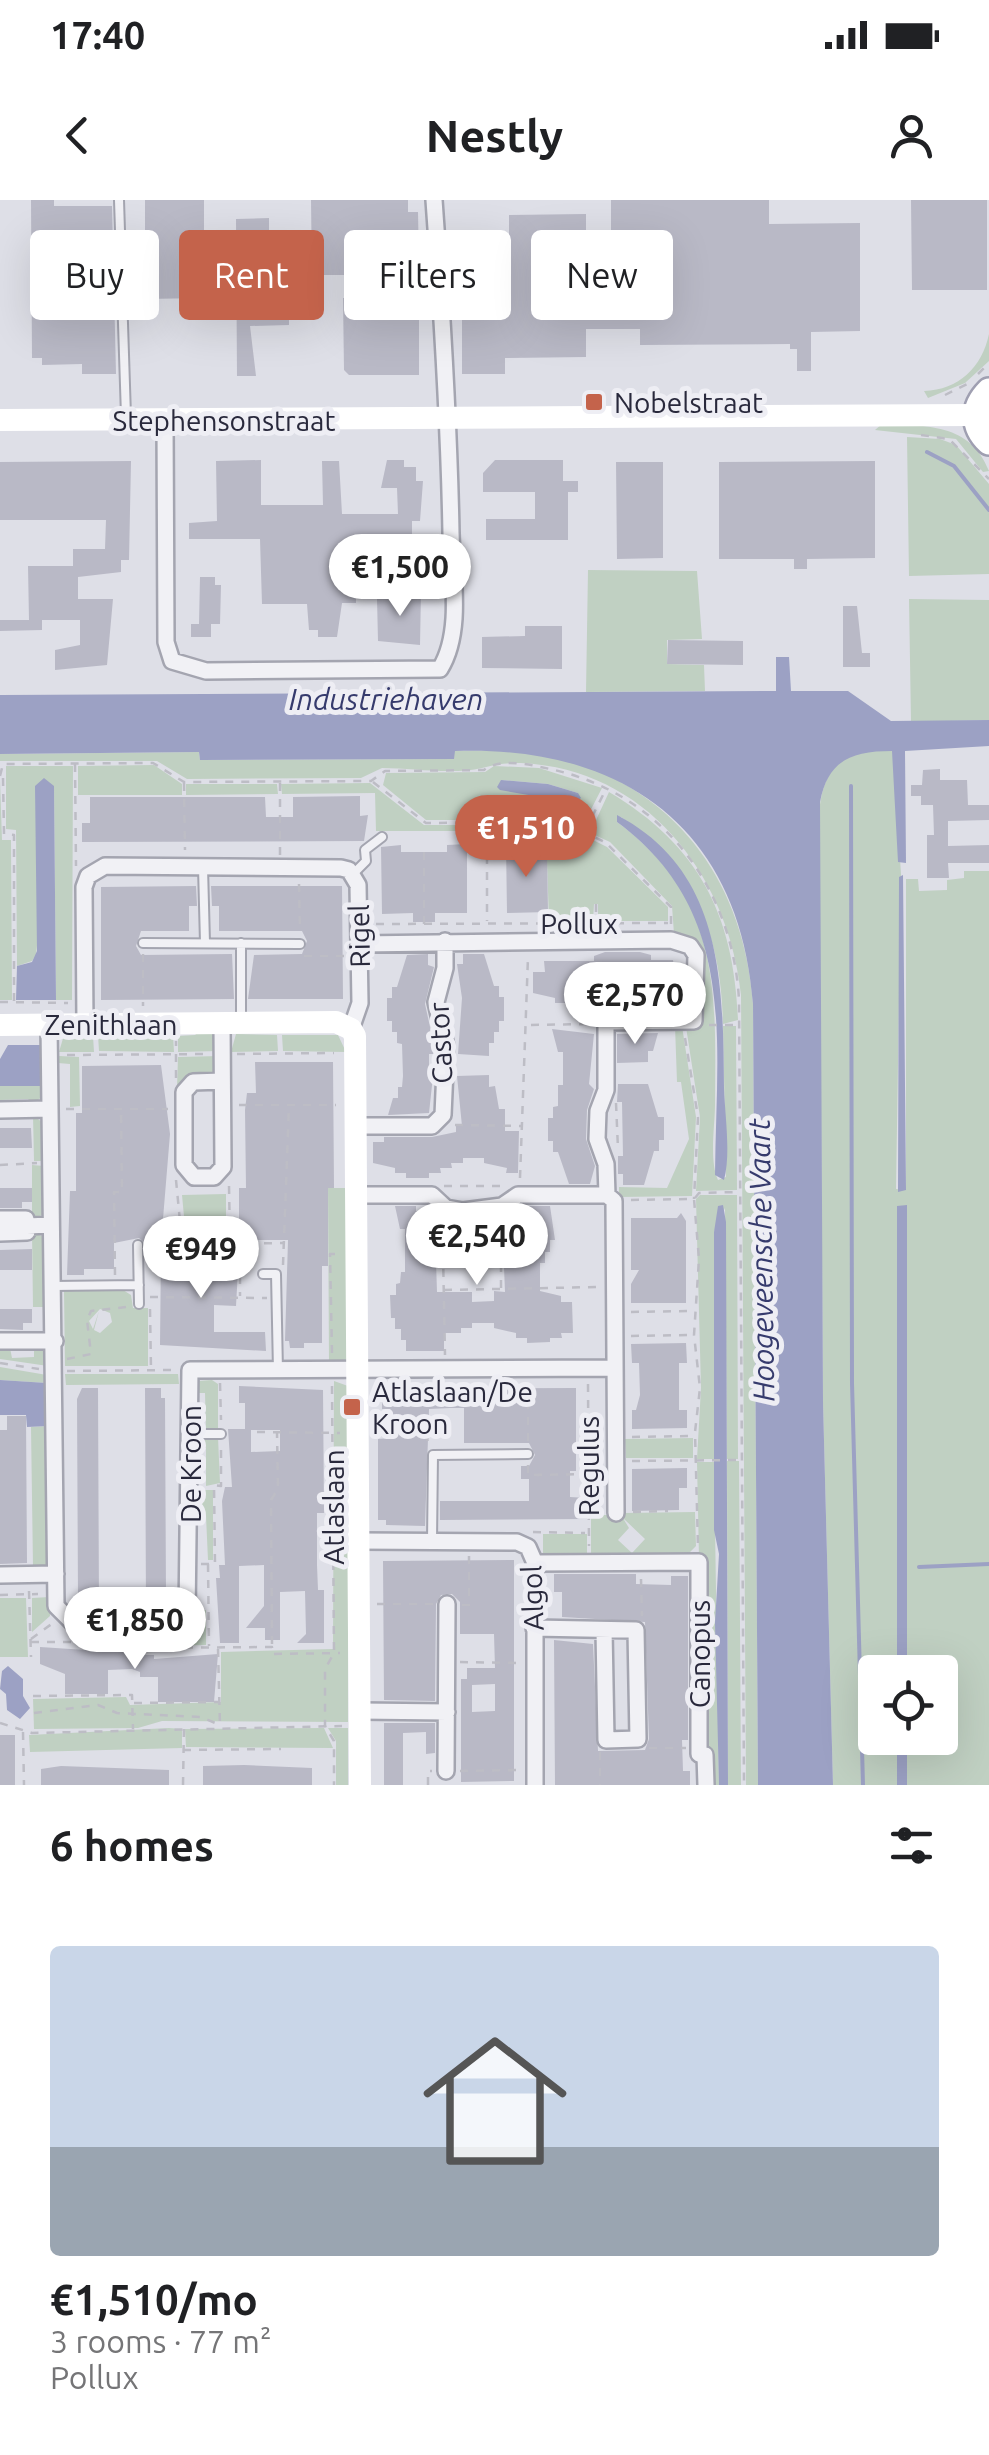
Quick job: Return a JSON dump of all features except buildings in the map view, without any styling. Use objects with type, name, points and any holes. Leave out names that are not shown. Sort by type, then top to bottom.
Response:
[{"type":"main road","points":[[989,391],[978,403],[975,416],[980,433],[989,442]]},
{"type":"street","points":[[165,420],[166,642],[172,661],[178,666],[206,671],[440,669],[451,652],[453,599],[449,420],[434,200]]},
{"type":"street","name":"Stephensonstraat","points":[[0,420],[975,416]]},
{"type":"street","name":"Rigel","points":[[88,876],[106,866],[341,868],[353,874],[360,924],[360,1002],[351,1029]]},
{"type":"street","points":[[85,1014],[84,888],[88,876]]},
{"type":"street","points":[[357,1195],[432,1194],[446,1208],[484,1211],[519,1195],[610,1198],[598,1125],[606,1090],[606,1024],[694,1021],[696,955],[671,931]]},
{"type":"street","name":"Pollux","points":[[360,950],[445,941],[596,940],[671,931]]},
{"type":"street","name":"Castor","points":[[356,1116],[438,1122],[446,1046],[436,1002],[445,968],[445,941]]},
{"type":"street","name":"Zenithlaan","points":[[10,1017],[49,1024],[85,1014],[144,1024],[336,1022],[351,1029]]},
{"type":"street","points":[[49,1024],[50,1286],[56,1341],[56,1594],[62,1616]]},
{"type":"street","points":[[222,1082],[193,1082],[184,1100],[184,1165],[194,1177],[214,1176],[223,1167],[222,1054],[232,1024]]},
{"type":"street","name":"Atlaslaan","points":[[351,1029],[355,1053],[357,1195],[360,1785]]},
{"type":"street","points":[[0,1110],[50,1109]]},
{"type":"street","name":"Regulus","points":[[610,1198],[615,1287],[616,1513]]},
{"type":"street","points":[[0,1219],[26,1218],[27,1226],[27,1232],[0,1232]]},
{"type":"street","points":[[27,1226],[50,1225]]},
{"type":"street","points":[[0,1341],[56,1341]]},
{"type":"street","name":"De Kroon","points":[[62,1616],[72,1622],[176,1620],[187,1616],[190,1370],[616,1368]]},
{"type":"street","name":"Algol","points":[[359,1541],[516,1542],[528,1546],[535,1563],[535,1778]]},
{"type":"street","name":"Canopus","points":[[535,1563],[699,1562],[699,1754],[705,1755],[706,1785]]},
{"type":"street","points":[[0,1575],[56,1574]]},
{"type":"street","points":[[446,1771],[447,1604]]},
{"type":"street","points":[[534,1628],[636,1630],[638,1739],[606,1740],[604,1630]]},
{"type":"street","points":[[360,1718],[446,1712]]},
{"type":"lane","points":[[120,200],[126,420]]},
{"type":"lane","points":[[353,874],[366,860],[365,850],[382,837]]},
{"type":"lane","points":[[204,867],[205,943]]},
{"type":"lane","points":[[142,943],[300,944]]},
{"type":"lane","points":[[232,1024],[240,943]]},
{"type":"lane","points":[[446,1208],[446,1243],[507,1242]]},
{"type":"lane","points":[[138,1246],[139,1301]]},
{"type":"lane","points":[[262,1274],[276,1274],[278,1370]]},
{"type":"lane","points":[[50,1286],[139,1286]]},
{"type":"lane","points":[[190,1434],[221,1434]]},
{"type":"lane","points":[[432,1541],[433,1455],[528,1454]]},
{"type":"path","points":[[940,398],[970,383],[989,363]]},
{"type":"path","points":[[906,434],[950,438],[989,479]]},
{"type":"path","points":[[75,763],[76,867],[88,876]]},
{"type":"path","points":[[10,1017],[14,834],[4,834],[3,764],[153,763],[184,782],[371,781],[385,771],[484,770],[502,763],[572,774],[606,788],[636,805],[678,842],[713,892],[735,957],[739,1025],[744,1785]]},
{"type":"path","points":[[280,781],[280,868]]},
{"type":"path","points":[[371,781],[426,823],[561,822],[605,842],[671,908],[671,931]]},
{"type":"path","points":[[184,782],[186,867]]},
{"type":"path","points":[[584,832],[606,788]]},
{"type":"path","points":[[487,822],[488,923]]},
{"type":"path","points":[[424,852],[424,942]]},
{"type":"path","points":[[299,868],[301,956],[360,950]]},
{"type":"path","points":[[596,904],[596,940]]},
{"type":"path","name":"Pollux","points":[[360,924],[596,923],[671,931]]},
{"type":"path","points":[[432,1194],[442,1186],[499,1184],[519,1195],[529,1025],[528,940]]},
{"type":"path","points":[[142,943],[144,1024]]},
{"type":"path","points":[[0,1002],[10,1017]]},
{"type":"path","points":[[10,1017],[85,1014]]},
{"type":"path","points":[[684,1022],[698,1117],[694,1199],[699,1259],[694,1335],[700,1388],[695,1436],[699,1562]]},
{"type":"path","points":[[176,1024],[176,1091],[184,1100]]},
{"type":"path","points":[[529,1025],[606,1024]]},
{"type":"path","points":[[709,1025],[739,1025]]},
{"type":"path","points":[[49,1054],[355,1053]]},
{"type":"path","points":[[606,1090],[618,1105],[618,1148],[606,1165]]},
{"type":"path","points":[[50,1109],[121,1109],[184,1100]]},
{"type":"path","points":[[276,1274],[276,1265],[286,1264],[289,1105]]},
{"type":"path","points":[[222,1106],[289,1105],[356,1116]]},
{"type":"path","points":[[116,1286],[114,1192],[122,1192],[121,1109]]},
{"type":"path","points":[[438,1122],[521,1126]]},
{"type":"path","points":[[0,1165],[50,1163]]},
{"type":"path","points":[[182,1244],[175,1172],[184,1165]]},
{"type":"path","points":[[223,1167],[228,1171],[230,1240]]},
{"type":"path","points":[[694,1199],[699,1193],[739,1192]]},
{"type":"path","points":[[610,1198],[694,1199]]},
{"type":"path","points":[[115,1245],[286,1242]]},
{"type":"path","points":[[502,1289],[501,1259],[508,1253],[507,1242]]},
{"type":"path","points":[[240,1243],[240,1298]]},
{"type":"path","points":[[445,1370],[446,1243]]},
{"type":"path","name":"Atlaslaan","points":[[334,1785],[334,1741],[325,1726],[325,1669],[334,1653],[330,1254],[339,1254]]},
{"type":"path","points":[[444,1290],[615,1287]]},
{"type":"path","points":[[150,1297],[151,1370]]},
{"type":"path","points":[[55,1365],[82,1360],[91,1354],[87,1322],[91,1311],[150,1297],[276,1298]]},
{"type":"path","points":[[615,1312],[695,1311]]},
{"type":"path","points":[[615,1336],[694,1335]]},
{"type":"path","points":[[0,1363],[190,1370]]},
{"type":"path","name":"Regulus","points":[[588,1368],[588,1563]]},
{"type":"path","points":[[528,1369],[528,1475],[588,1475],[616,1468]]},
{"type":"path","points":[[190,1564],[215,1564],[214,1485],[221,1486],[219,1370]]},
{"type":"path","points":[[278,1433],[278,1489],[271,1500],[272,1654],[361,1653]]},
{"type":"path","name":"Regulus","points":[[616,1437],[695,1436]]},
{"type":"path","name":"Regulus","points":[[616,1468],[741,1460]]},
{"type":"path","points":[[616,1513],[668,1512]]},
{"type":"path","name":"Algol","points":[[516,1542],[525,1532],[588,1533]]},
{"type":"path","points":[[360,1604],[468,1605],[469,1541]]},
{"type":"path","points":[[636,1630],[642,1624],[640,1562]]},
{"type":"path","points":[[208,1564],[209,1647]]},
{"type":"path","points":[[28,1575],[31,1657]]},
{"type":"path","points":[[0,1595],[56,1594]]},
{"type":"path","points":[[31,1641],[62,1616]]},
{"type":"path","points":[[31,1641],[140,1642],[140,1648],[272,1646]]},
{"type":"path","points":[[218,1647],[220,1726]]},
{"type":"path","name":"Algol","points":[[446,1662],[533,1663]]},
{"type":"path","points":[[33,1696],[132,1695],[132,1731]]},
{"type":"path","points":[[132,1703],[220,1702]]},
{"type":"path","points":[[34,1713],[93,1705],[118,1713],[201,1717],[220,1726]]},
{"type":"path","points":[[1,1722],[33,1731],[132,1731],[325,1726],[360,1718]]},
{"type":"path","points":[[183,1785],[184,1727]]},
{"type":"path","points":[[23,1730],[24,1785]]},
{"type":"path","points":[[638,1739],[643,1748],[700,1748]]},
{"type":"path","points":[[600,1785],[600,1749],[606,1740]]},
{"type":"path","points":[[183,1750],[281,1749]]},
{"type":"path","points":[[428,1785],[428,1771],[535,1778]]},
{"type":"green space","points":[[989,334],[989,361],[965,383],[928,398],[924,391],[948,386],[975,366]]},
{"type":"green space","points":[[882,424],[931,427],[959,436],[981,455],[989,471],[983,472],[956,439],[875,430]]},
{"type":"green space","points":[[907,437],[940,439],[956,445],[989,484],[989,574],[909,576]]},
{"type":"green space","points":[[588,570],[697,571],[702,639],[667,640],[667,664],[704,665],[705,691],[586,692]]},
{"type":"green space","points":[[909,599],[989,600],[989,720],[911,722]]},
{"type":"green space","points":[[516,750],[566,760],[611,777],[650,801],[683,831],[711,867],[731,908],[746,954],[753,1004],[758,1785],[746,1785],[741,995],[734,953],[721,913],[678,842],[649,813],[615,789],[577,773],[534,764],[507,763],[458,771],[382,768],[361,778],[187,779],[157,761],[0,761],[0,754],[199,752],[200,760],[453,759],[454,751]]},
{"type":"green space","points":[[863,751],[892,751],[894,755],[901,875],[896,1189],[906,1190],[906,879],[918,879],[919,891],[947,890],[947,880],[964,878],[964,871],[989,871],[989,1785],[833,1785],[823,1402],[819,816],[825,784],[842,760]]},
{"type":"green space","points":[[154,765],[182,784],[182,795],[78,795],[78,766]]},
{"type":"green space","points":[[6,766],[73,766],[72,1000],[56,1000],[54,786],[36,955],[32,961],[17,966],[16,830],[6,829]]},
{"type":"green space","points":[[494,766],[539,768],[602,788],[581,829],[561,820],[426,820],[383,785],[386,773],[485,772]],"holes":[[[501,780],[548,784],[578,793],[575,803]]]},
{"type":"green space","points":[[0,779],[2,840],[11,840],[12,1000],[0,1000]]},
{"type":"green space","points":[[370,783],[424,825],[483,825],[484,831],[376,831],[375,793],[282,794],[281,784]]},
{"type":"green space","points":[[186,784],[277,784],[278,794],[186,795]]},
{"type":"green space","points":[[609,792],[641,813],[689,860],[719,916],[729,948],[738,1020],[723,1024],[717,962],[699,907],[668,858],[621,817],[617,822],[651,851],[676,882],[694,914],[705,948],[715,1021],[713,1153],[718,1180],[726,1177],[723,1026],[736,1026],[737,1190],[696,1191],[700,1117],[686,1027],[700,1026],[700,952],[689,937],[674,934],[672,906],[610,842],[590,833]]},
{"type":"green space","points":[[561,824],[607,847],[668,907],[668,921],[598,921],[598,904],[594,904],[593,921],[549,921],[546,832],[490,832],[490,825]]},
{"type":"green space","points":[[675,1026],[682,1026],[696,1117],[692,1196],[619,1197],[619,1187],[667,1188],[689,1139],[681,1082],[677,1082]]},
{"type":"green space","points":[[202,1029],[215,1033],[219,1051],[178,1052],[178,1036],[195,1035]]},
{"type":"green space","points":[[236,1034],[277,1035],[278,1051],[231,1052]]},
{"type":"green space","points":[[64,1035],[93,1036],[94,1052],[59,1052]]},
{"type":"green space","points":[[98,1035],[173,1035],[174,1052],[99,1051]]},
{"type":"green space","points":[[282,1035],[338,1035],[346,1052],[283,1051]]},
{"type":"green space","points":[[59,1056],[79,1057],[80,1106],[70,1107],[70,1064],[58,1063]]},
{"type":"green space","points":[[219,1056],[217,1074],[195,1074],[177,1088],[178,1057]]},
{"type":"green space","points":[[0,1086],[43,1086],[43,1096],[33,1104],[28,1099],[0,1100]]},
{"type":"green space","points":[[33,1115],[43,1123],[44,1161],[34,1161]]},
{"type":"green space","points":[[32,1165],[44,1166],[44,1214],[32,1220]]},
{"type":"green space","points":[[328,1188],[353,1188],[354,1358],[329,1363]]},
{"type":"green space","points":[[226,1194],[226,1235],[186,1238],[182,1195]]},
{"type":"green space","points":[[700,1195],[737,1195],[738,1459],[727,1459],[725,1208],[714,1232],[714,1459],[697,1459],[701,1388],[696,1199]]},
{"type":"green space","points":[[32,1232],[44,1237],[45,1307],[33,1307]]},
{"type":"green space","points":[[123,1290],[131,1295],[133,1308],[148,1308],[148,1366],[65,1366],[64,1291]],"holes":[[[100,1309],[110,1313],[112,1322],[100,1333],[94,1330],[99,1311],[93,1329],[89,1321]]]},
{"type":"green space","points":[[34,1347],[47,1350],[48,1366],[0,1359],[0,1348],[10,1348],[12,1358],[34,1357]]},
{"type":"green space","points":[[0,1367],[47,1375],[47,1383],[0,1380]]},
{"type":"green space","points":[[65,1374],[178,1374],[179,1384],[66,1385]]},
{"type":"green space","points":[[212,1380],[218,1384],[218,1429],[206,1429],[205,1393],[195,1393],[198,1381]]},
{"type":"green space","points":[[334,1381],[348,1386],[349,1395],[348,1722],[162,1721],[138,1728],[34,1729],[33,1699],[126,1697],[130,1705],[221,1702],[221,1652],[333,1649]]},
{"type":"green space","points":[[48,1426],[51,1562],[46,1567],[33,1567],[31,1427]]},
{"type":"green space","points":[[195,1437],[218,1437],[220,1483],[206,1486],[206,1448],[195,1447]]},
{"type":"green space","points":[[693,1438],[693,1458],[626,1458],[625,1439]]},
{"type":"green space","points":[[727,1461],[739,1461],[741,1785],[728,1785]]},
{"type":"green space","points":[[697,1462],[714,1462],[719,1785],[708,1785],[703,1751]]},
{"type":"green space","points":[[195,1490],[213,1490],[213,1560],[208,1560],[206,1516],[195,1516]]},
{"type":"green space","points":[[695,1512],[696,1546],[683,1559],[591,1560],[591,1515],[621,1515],[629,1528],[618,1540],[632,1553],[645,1539],[624,1519],[624,1513]]},
{"type":"green space","points":[[543,1534],[587,1534],[587,1560],[543,1560]]},
{"type":"green space","points":[[50,1597],[50,1616],[32,1632],[32,1598]]},
{"type":"green space","points":[[0,1598],[26,1598],[28,1657],[0,1657]]},
{"type":"green space","points":[[195,1610],[206,1610],[206,1645],[149,1646],[149,1638],[176,1638],[176,1628],[190,1621]]},
{"type":"green space","points":[[324,1728],[333,1748],[186,1747],[185,1729]]},
{"type":"green space","points":[[328,1728],[348,1728],[348,1785],[336,1785],[336,1741]]},
{"type":"green space","points":[[182,1729],[182,1748],[30,1752],[29,1735]]},
{"type":"water","points":[[776,657],[789,657],[791,691],[848,691],[891,721],[989,720],[989,746],[905,751],[906,863],[898,862],[892,751],[865,753],[844,761],[829,776],[820,802],[823,1402],[833,1785],[758,1785],[753,1004],[743,943],[725,890],[698,845],[662,810],[620,782],[571,763],[516,753],[455,751],[454,759],[200,760],[199,752],[0,754],[0,695],[776,691]]},
{"type":"water","points":[[44,778],[54,786],[56,1000],[16,1000],[17,966],[32,962],[37,951],[35,786]]},
{"type":"water","points":[[501,780],[548,784],[578,793],[581,798],[575,803],[500,790],[497,787]]},
{"type":"water","points":[[617,815],[652,839],[679,867],[698,899],[710,934],[722,1009],[727,1147],[724,1180],[715,1175],[717,1028],[702,938],[684,896],[656,858],[617,822]]},
{"type":"water","points":[[903,875],[906,1190],[898,1192],[899,877]]},
{"type":"water","points":[[8,1045],[42,1045],[43,1086],[0,1086],[0,1059]]},
{"type":"water","points":[[723,1205],[728,1785],[719,1785],[715,1623],[719,1554],[714,1530],[714,1232],[718,1206]]},
{"type":"water","points":[[907,1205],[907,1655],[897,1655],[897,1206]]},
{"type":"water","points":[[0,1380],[47,1383],[48,1426],[27,1427],[26,1415],[0,1415]]},
{"type":"water","points":[[8,1666],[23,1679],[23,1696],[30,1708],[20,1719],[7,1710],[6,1694],[0,1689],[2,1671]]},
{"type":"water","points":[[897,1755],[907,1755],[907,1785],[897,1785]]},
{"type":"waterway","points":[[927,452],[954,466],[989,510]]},
{"type":"waterway","points":[[851,786],[852,1383],[863,1785]]},
{"type":"waterway","points":[[919,1567],[989,1564]]},
{"type":"place","name":"Nobelstraat","points":[[594,402]]},
{"type":"place","name":"Atlaslaan/De Kroon","points":[[352,1407]]},
{"type":"water label","name":"Industriehaven","points":[[386,699]]},
{"type":"water label","name":"Hoogeveensche Vaart","points":[[761,1260]]}]
